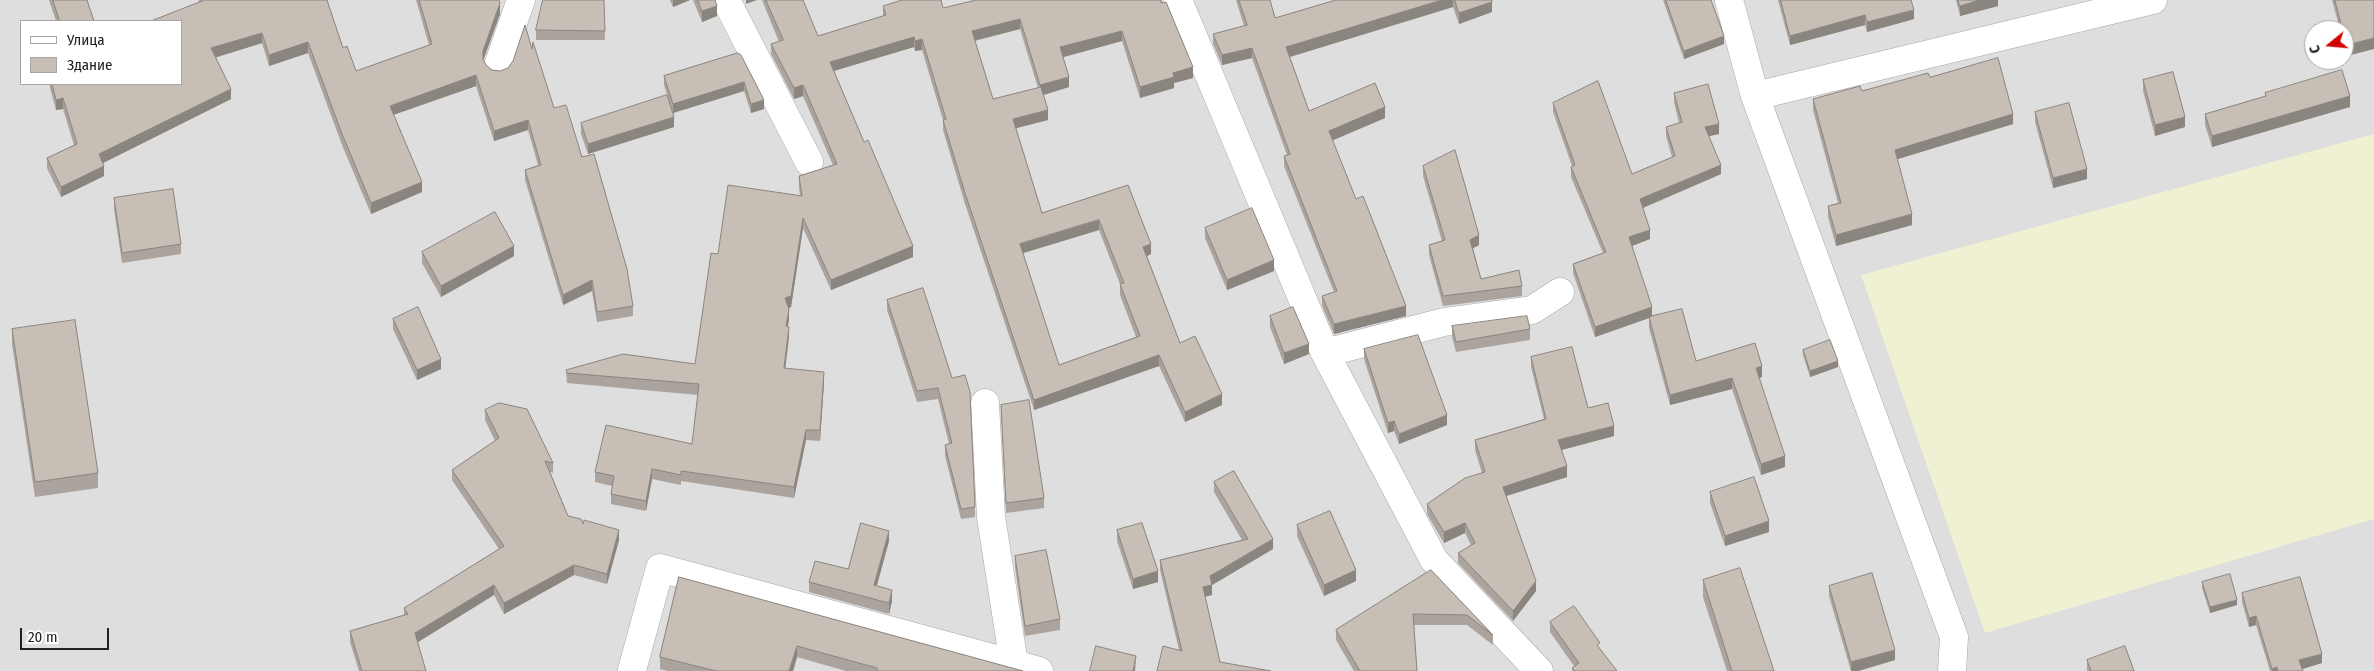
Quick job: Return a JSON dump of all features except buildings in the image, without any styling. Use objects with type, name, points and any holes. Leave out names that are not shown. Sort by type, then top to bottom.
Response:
[{"type":"street","points":[[498,66],[521,0]]},
{"type":"street","points":[[726,0],[809,162]]},
{"type":"street","points":[[1178,0],[1325,353],[1434,560],[1539,671]]},
{"type":"street","points":[[1729,0],[1755,96],[1954,637],[1952,671]]},
{"type":"street","points":[[1755,96],[2152,0]]},
{"type":"street","points":[[1325,353],[1444,322],[1532,310],[1560,292]]},
{"type":"street","points":[[632,670],[660,568],[1027,667],[991,518],[985,403]]},
{"type":"shaded area","points":[[0,0],[2374,0],[2374,671],[0,671]]},
{"type":"green space","points":[[2374,134],[2374,519],[1985,633],[1861,275]]}]
